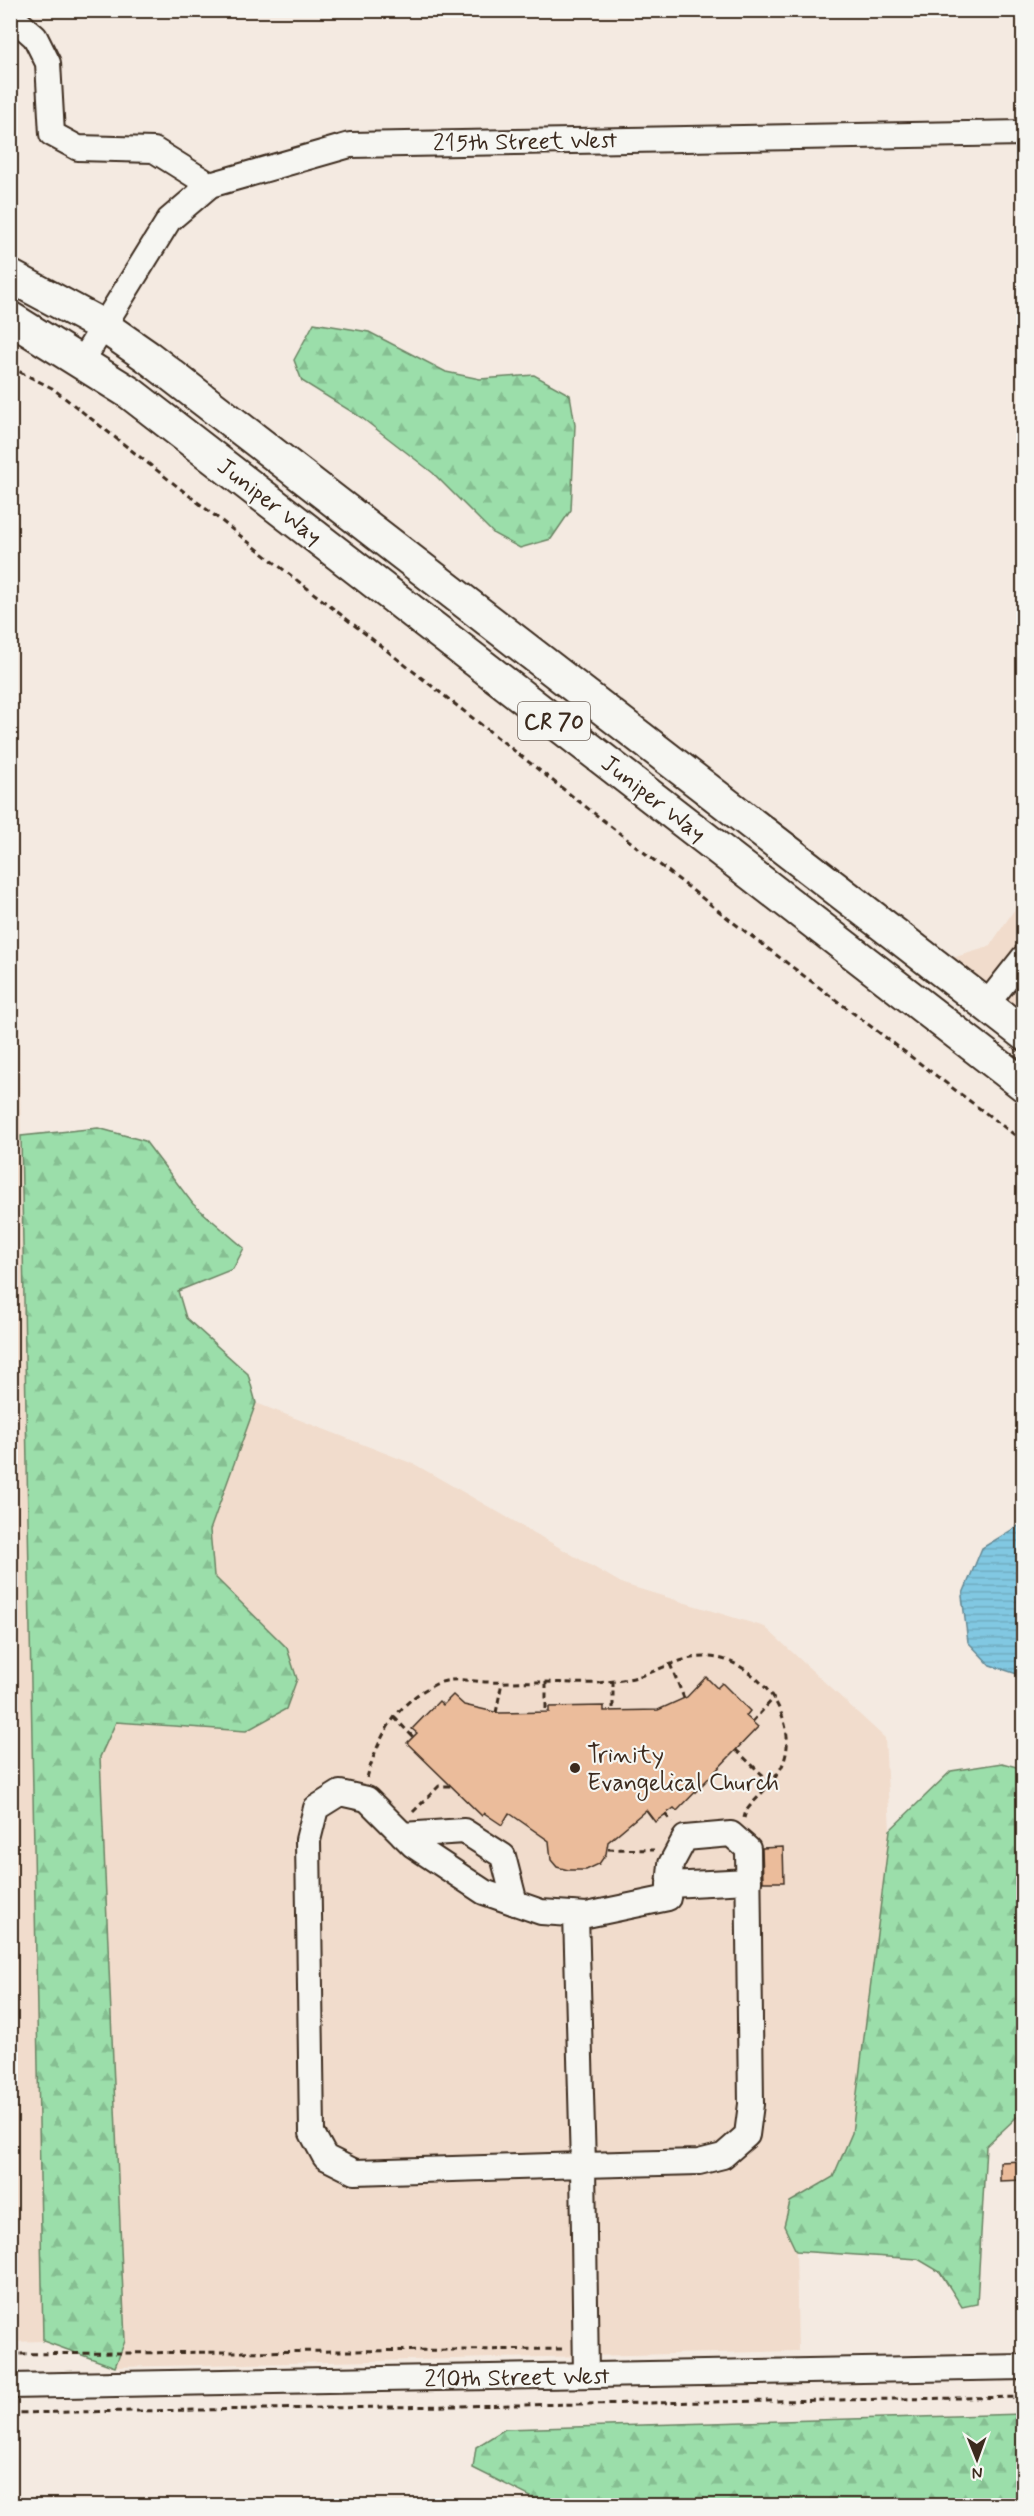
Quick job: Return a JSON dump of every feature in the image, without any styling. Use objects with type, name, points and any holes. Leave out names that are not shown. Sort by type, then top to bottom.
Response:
[{"type":"main road","name":"CR 70","points":[[10,276],[105,327]]},
{"type":"main road","name":"CR 70","points":[[10,318],[82,362]]},
{"type":"main road","name":"Juniper Way","points":[[105,327],[148,357],[1023,1034]]},
{"type":"main road","name":"Juniper Way","points":[[82,362],[130,393],[1023,1085]]},
{"type":"street","points":[[10,15],[35,37],[48,63],[52,134],[78,148],[154,150],[210,185]]},
{"type":"street","name":"215th Street West","points":[[82,362],[169,220],[210,185],[350,144],[1023,132]]},
{"type":"street","points":[[986,1005],[1023,957]]},
{"type":"street","points":[[409,1825],[413,1845],[484,1892],[540,1912],[576,1915],[587,1915],[668,1898],[671,1864],[685,1838],[731,1834],[748,1849],[751,2104],[747,2135],[723,2157],[699,2162],[355,2172],[325,2157],[312,2133],[308,1840],[316,1808],[340,1793],[367,1799],[409,1825],[464,1831],[503,1856],[515,1903]]},
{"type":"street","points":[[669,1885],[748,1881]]},
{"type":"street","points":[[576,1915],[586,2375]]},
{"type":"street","name":"210th Street West","points":[[10,2386],[1023,2367]]},
{"type":"path","points":[[10,367],[52,388],[678,880],[1023,1142]]},
{"type":"path","points":[[367,1799],[366,1780],[374,1752],[394,1717],[414,1695],[436,1683],[456,1678],[502,1682],[613,1681],[637,1677],[686,1658],[708,1657],[728,1660],[753,1677],[774,1698],[784,1717],[787,1742],[780,1768],[746,1811],[744,1819],[736,1818]]},
{"type":"path","points":[[670,1664],[684,1698]]},
{"type":"path","points":[[613,1681],[613,1711]]},
{"type":"path","points":[[496,1713],[502,1682]]},
{"type":"path","points":[[546,1682],[546,1712]]},
{"type":"path","points":[[752,1722],[774,1698]]},
{"type":"path","points":[[394,1717],[413,1737]]},
{"type":"path","points":[[736,1750],[769,1782]]},
{"type":"path","points":[[409,1825],[411,1813],[439,1786],[451,1786]]},
{"type":"path","points":[[608,1849],[664,1850]]},
{"type":"path","points":[[10,2354],[586,2348]]},
{"type":"path","points":[[10,2413],[1023,2397]]},
{"type":"shaded area","points":[[10,588],[43,2341],[10,2342]]},
{"type":"shaded area","points":[[1023,897],[1023,1033],[932,964],[989,947]]},
{"type":"shaded area","points":[[256,1403],[416,1465],[623,1584],[765,1627],[885,1738],[890,1830],[852,2133],[833,2177],[791,2202],[784,2226],[796,2251],[798,2351],[115,2367],[125,2341],[100,1757],[116,1722],[246,1731],[286,1709],[297,1679],[287,1648],[214,1576],[210,1530]]},
{"type":"green space","points":[[314,323],[369,332],[446,372],[480,379],[534,375],[570,395],[575,425],[571,510],[551,539],[520,548],[494,534],[433,473],[362,418],[302,381],[294,360]]},
{"type":"green space","points":[[98,1128],[145,1141],[193,1204],[244,1248],[233,1269],[178,1291],[186,1318],[248,1374],[256,1403],[210,1530],[214,1576],[287,1648],[297,1679],[286,1709],[246,1731],[116,1722],[100,1757],[125,2341],[115,2367],[43,2341],[21,1136]]},
{"type":"green space","points":[[1002,1763],[1024,1769],[1024,1954],[1021,1955],[1018,2116],[986,2146],[977,2304],[962,2307],[940,2272],[918,2259],[796,2251],[784,2226],[790,2202],[833,2177],[852,2133],[890,1830],[951,1771]]},
{"type":"green space","points":[[1023,2414],[1023,2505],[543,2505],[473,2468],[476,2447],[505,2429]]},
{"type":"water","points":[[1023,1523],[1023,1676],[990,1665],[968,1642],[962,1596],[982,1548]]},
{"type":"building","name":"Trinity Evangelical Church","points":[[706,1677],[717,1688],[722,1683],[750,1711],[746,1716],[758,1727],[677,1811],[674,1808],[655,1822],[646,1810],[608,1842],[606,1854],[599,1864],[586,1870],[568,1870],[557,1867],[551,1860],[549,1841],[509,1813],[502,1825],[484,1813],[482,1816],[407,1743],[417,1733],[412,1729],[439,1701],[443,1705],[453,1695],[464,1705],[499,1713],[549,1712],[549,1707],[604,1706],[604,1711],[658,1710],[687,1697]]},
{"type":"building","points":[[783,1847],[784,1882],[763,1882],[762,1848]]},
{"type":"building","points":[[1023,2161],[1023,2180],[1000,2181],[1000,2162]]},
{"type":"place","name":"Trinity Evangelical Church","points":[[575,1768]]}]
